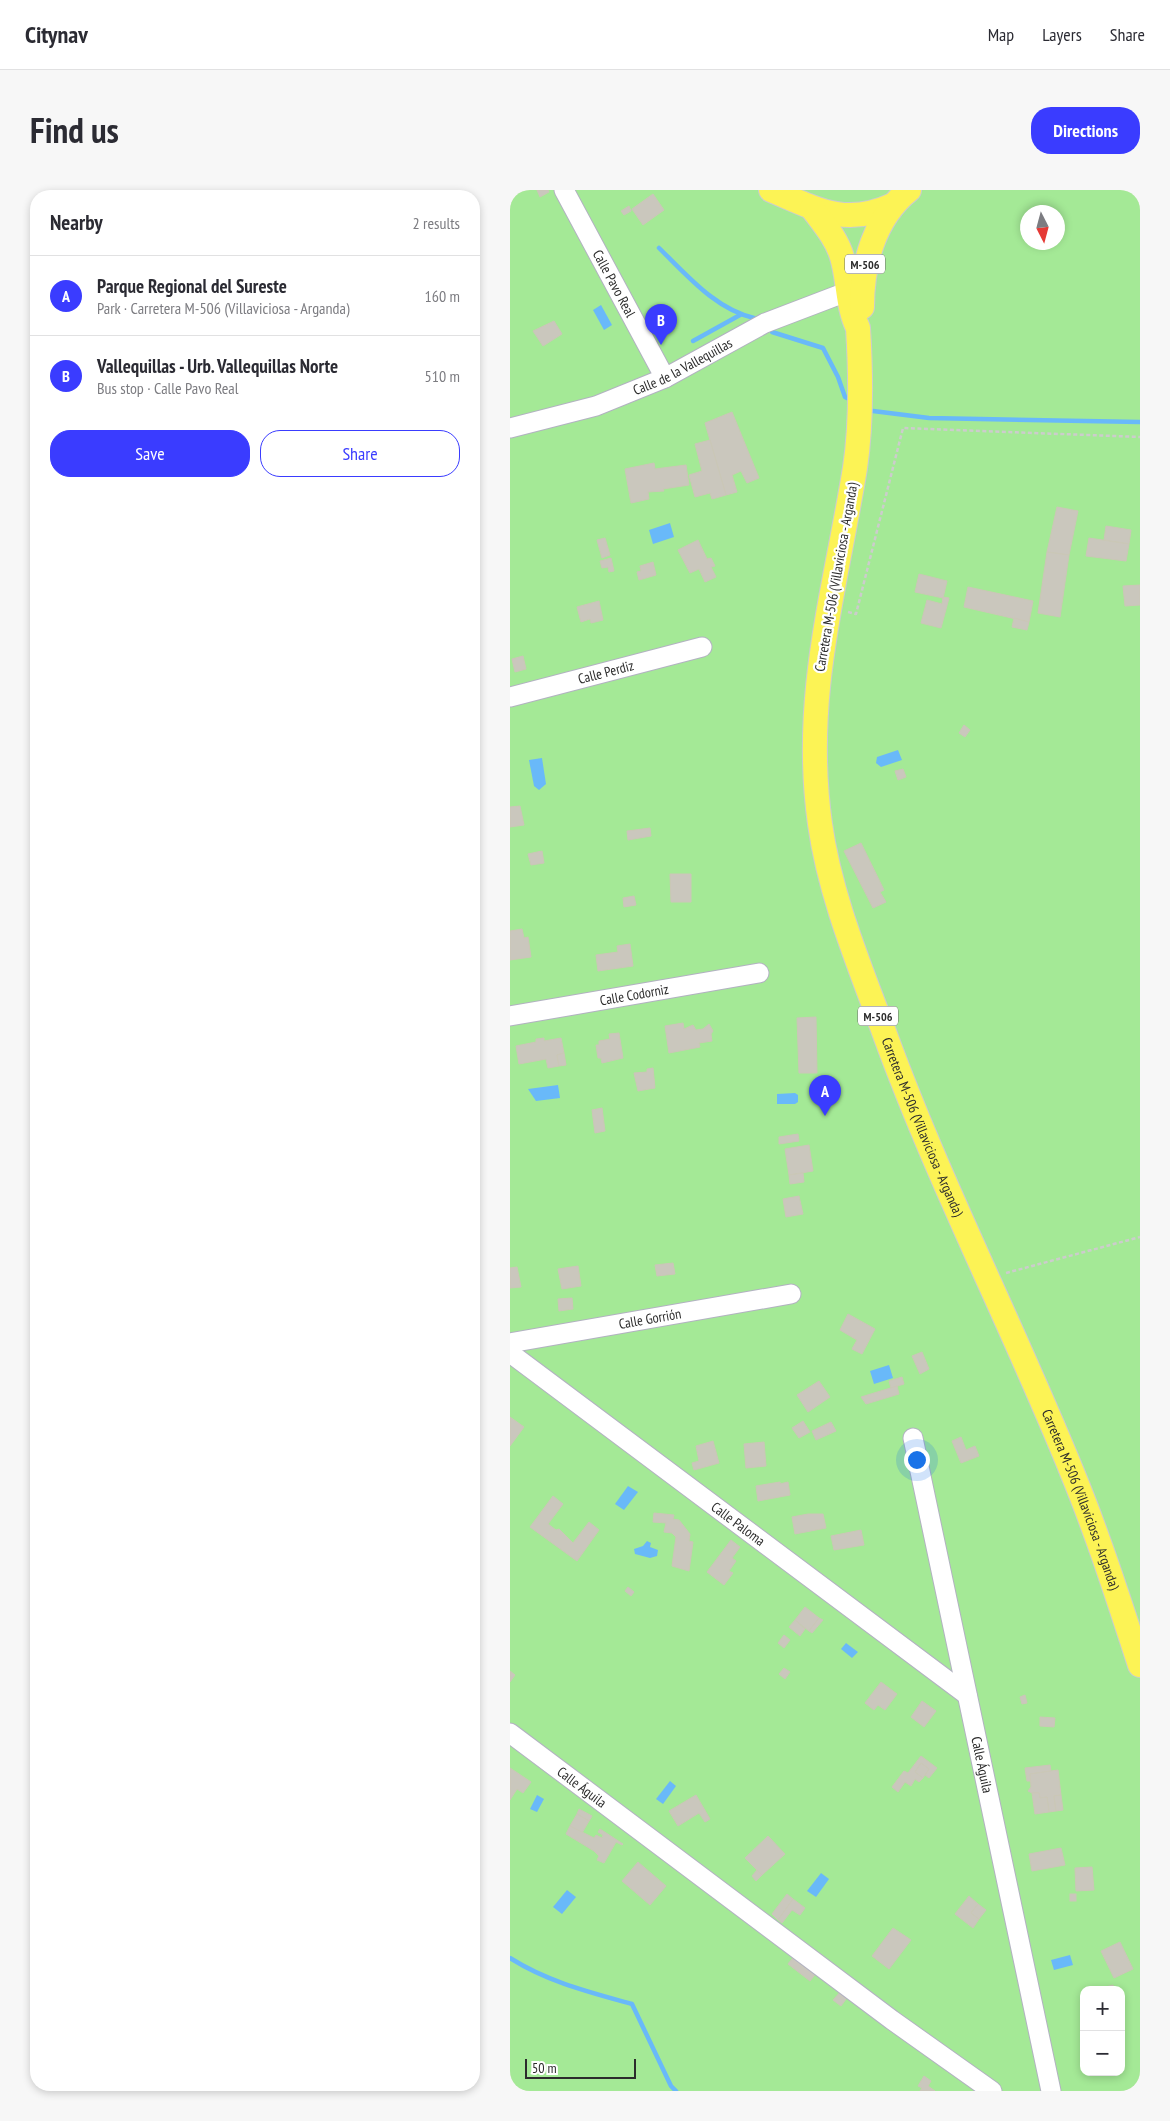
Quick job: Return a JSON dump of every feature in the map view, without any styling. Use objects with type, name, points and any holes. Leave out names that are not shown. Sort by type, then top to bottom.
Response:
[{"type":"main road","points":[[771,190],[804,200]]},
{"type":"main road","name":"M-506","points":[[804,200],[856,216],[877,212],[899,195]]},
{"type":"main road","name":"M-506","points":[[858,328],[862,317],[862,280],[868,251],[899,195]]},
{"type":"main road","name":"M-506","points":[[804,200],[832,235],[842,256],[854,318],[858,328]]},
{"type":"main road","name":"Carretera M-506 (Villaviciosa - Arganda)","points":[[858,328],[862,398],[856,459],[820,659],[814,740],[818,806],[828,871],[844,922],[925,1140],[1072,1472],[1140,1665]]},
{"type":"street","name":"Calle Pavo Real","points":[[564,190],[665,378]]},
{"type":"street","name":"Calle de la Vallequillas","points":[[510,428],[596,406],[665,378],[765,323],[850,291]]},
{"type":"street","name":"Calle Perdiz","points":[[510,697],[702,647]]},
{"type":"street","name":"Calle Codorniz","points":[[510,1016],[759,973]]},
{"type":"street","name":"Calle Gorrión","points":[[510,1343],[791,1294]]},
{"type":"street","name":"Calle Paloma","points":[[510,1353],[967,1694]]},
{"type":"street","name":"Calle Águila","points":[[913,1438],[1051,2091]]},
{"type":"street","name":"Calle Águila","points":[[510,1733],[885,2014],[992,2091]]},
{"type":"path","points":[[828,608],[856,614],[904,428],[1140,437]]},
{"type":"path","points":[[986,1278],[1140,1237]]},
{"type":"green space","points":[[510,190],[1140,190],[1140,2091],[510,2091]]},
{"type":"water","points":[[601,305],[612,325],[604,330],[593,310]]},
{"type":"water","points":[[670,523],[674,537],[653,544],[649,530]]},
{"type":"water","points":[[898,750],[902,760],[881,767],[876,763],[877,757]]},
{"type":"water","points":[[542,758],[546,784],[539,790],[534,786],[529,760]]},
{"type":"water","points":[[558,1085],[560,1098],[536,1101],[528,1089]]},
{"type":"water","points":[[795,1093],[798,1095],[798,1102],[795,1104],[777,1104],[777,1094]]},
{"type":"water","points":[[889,1365],[893,1378],[874,1384],[870,1371]]},
{"type":"water","points":[[628,1486],[638,1492],[624,1510],[615,1504]]},
{"type":"water","points":[[647,1541],[651,1543],[650,1547],[658,1550],[657,1556],[650,1558],[635,1554],[634,1549],[643,1546]]},
{"type":"water","points":[[846,1643],[858,1652],[852,1658],[841,1649]]},
{"type":"water","points":[[670,1781],[676,1786],[663,1804],[656,1799]]},
{"type":"water","points":[[537,1795],[544,1799],[537,1812],[530,1809]]},
{"type":"water","points":[[821,1873],[829,1879],[816,1897],[807,1891]]},
{"type":"water","points":[[567,1890],[576,1897],[562,1914],[553,1907]]},
{"type":"water","points":[[1070,1955],[1073,1965],[1054,1970],[1051,1960]]},
{"type":"building","points":[[537,190],[548,190],[549,192],[540,197]]},
{"type":"building","points":[[653,194],[664,210],[643,225],[632,209]]},
{"type":"building","points":[[629,206],[631,211],[624,215],[621,211]]},
{"type":"building","points":[[554,321],[562,334],[543,346],[533,331]]},
{"type":"building","points":[[732,412],[759,478],[747,483],[741,471],[732,475],[737,492],[726,495],[705,423]]},
{"type":"building","points":[[710,440],[726,495],[712,499],[710,493],[695,497],[689,475],[702,471],[695,444]]},
{"type":"building","points":[[654,463],[655,469],[686,465],[689,485],[663,489],[664,491],[648,492],[649,499],[631,503],[625,469]]},
{"type":"building","points":[[1057,507],[1078,511],[1069,555],[1047,552]]},
{"type":"building","points":[[1106,526],[1131,530],[1129,544],[1104,540]]},
{"type":"building","points":[[605,538],[610,555],[602,558],[597,540]]},
{"type":"building","points":[[1089,538],[1129,544],[1126,561],[1086,556]]},
{"type":"building","points":[[698,540],[707,559],[711,558],[715,566],[711,567],[716,577],[705,582],[699,569],[690,573],[678,550]]},
{"type":"building","points":[[1047,552],[1069,555],[1060,617],[1038,613]]},
{"type":"building","points":[[611,558],[614,571],[609,572],[608,567],[602,568],[600,561]]},
{"type":"building","points":[[653,562],[656,575],[639,580],[637,572],[641,571],[640,566]]},
{"type":"building","points":[[919,574],[947,581],[943,598],[915,592]]},
{"type":"building","points":[[1140,585],[1140,605],[1125,606],[1123,586]]},
{"type":"building","points":[[968,587],[1033,601],[1029,622],[964,607]]},
{"type":"building","points":[[943,597],[949,598],[941,628],[921,623],[927,600],[942,604]]},
{"type":"building","points":[[599,601],[603,620],[591,623],[590,619],[581,622],[577,607]]},
{"type":"building","points":[[1014,618],[1029,622],[1027,630],[1012,627]]},
{"type":"building","points":[[523,656],[526,669],[515,672],[512,659]]},
{"type":"building","points":[[964,725],[970,730],[965,737],[959,733]]},
{"type":"building","points":[[903,769],[906,777],[898,780],[895,771]]},
{"type":"building","points":[[520,806],[524,825],[510,827],[510,807]]},
{"type":"building","points":[[650,828],[651,836],[628,840],[627,831]]},
{"type":"building","points":[[861,843],[884,890],[880,892],[886,902],[873,908],[844,851]]},
{"type":"building","points":[[542,851],[544,863],[531,865],[528,854]]},
{"type":"building","points":[[670,874],[691,874],[691,902],[671,902]]},
{"type":"building","points":[[634,896],[636,905],[624,907],[623,898]]},
{"type":"building","points":[[522,929],[524,938],[528,937],[531,957],[510,960],[510,931]]},
{"type":"building","points":[[630,944],[633,966],[598,971],[596,955],[618,952],[617,946]]},
{"type":"building","points":[[816,1017],[817,1073],[799,1073],[797,1018]]},
{"type":"building","points":[[683,1023],[684,1029],[693,1025],[696,1030],[703,1029],[709,1024],[713,1031],[711,1034],[712,1041],[699,1043],[700,1047],[669,1053],[665,1026]]},
{"type":"building","points":[[619,1033],[623,1058],[602,1063],[601,1058],[598,1058],[596,1045],[599,1045],[599,1041],[610,1039],[609,1034]]},
{"type":"building","points":[[544,1038],[544,1041],[561,1038],[564,1053],[557,1055],[559,1066],[548,1068],[546,1059],[519,1064],[516,1046],[536,1042],[536,1039]]},
{"type":"building","points":[[564,1053],[566,1065],[559,1066],[557,1055]]},
{"type":"building","points":[[653,1068],[655,1088],[638,1091],[634,1073],[647,1072],[647,1069]]},
{"type":"building","points":[[602,1108],[605,1131],[595,1133],[592,1110]]},
{"type":"building","points":[[798,1134],[799,1141],[779,1144],[779,1137]]},
{"type":"building","points":[[809,1145],[813,1171],[789,1175],[785,1149]]},
{"type":"building","points":[[803,1173],[804,1182],[790,1184],[789,1175]]},
{"type":"building","points":[[799,1196],[803,1214],[786,1217],[783,1199]]},
{"type":"building","points":[[673,1263],[675,1274],[657,1276],[655,1265]]},
{"type":"building","points":[[578,1266],[581,1286],[562,1289],[558,1269]]},
{"type":"building","points":[[517,1267],[521,1287],[510,1288],[510,1268]]},
{"type":"building","points":[[572,1298],[573,1309],[559,1311],[558,1299]]},
{"type":"building","points":[[848,1314],[875,1329],[862,1354],[852,1349],[857,1340],[840,1330]]},
{"type":"building","points":[[922,1352],[929,1369],[920,1374],[912,1356]]},
{"type":"building","points":[[902,1377],[904,1384],[891,1388],[889,1381]]},
{"type":"building","points":[[819,1381],[830,1397],[808,1412],[797,1395]]},
{"type":"building","points":[[897,1386],[899,1394],[866,1404],[861,1397]]},
{"type":"building","points":[[510,1417],[524,1427],[510,1446]]},
{"type":"building","points":[[803,1421],[810,1432],[799,1438],[792,1428]]},
{"type":"building","points":[[831,1422],[836,1431],[816,1440],[812,1431]]},
{"type":"building","points":[[961,1437],[966,1450],[975,1446],[979,1456],[961,1463],[952,1441]]},
{"type":"building","points":[[713,1441],[719,1463],[694,1470],[692,1463],[699,1461],[696,1446]]},
{"type":"building","points":[[764,1442],[766,1466],[746,1468],[744,1444]]},
{"type":"building","points":[[780,1482],[780,1484],[788,1482],[790,1495],[758,1501],[756,1486]]},
{"type":"building","points":[[553,1496],[563,1504],[548,1524],[556,1530],[559,1529],[573,1543],[589,1522],[599,1530],[577,1561],[530,1527]]},
{"type":"building","points":[[654,1513],[674,1515],[673,1519],[679,1520],[690,1534],[689,1541],[693,1542],[689,1571],[672,1566],[676,1537],[672,1533],[664,1532],[666,1523],[653,1522]]},
{"type":"building","points":[[823,1514],[826,1528],[795,1534],[792,1517]]},
{"type":"building","points":[[861,1530],[864,1545],[834,1550],[831,1536]]},
{"type":"building","points":[[731,1540],[740,1547],[732,1558],[736,1561],[729,1571],[733,1573],[724,1585],[707,1572]]},
{"type":"building","points":[[628,1587],[634,1592],[631,1596],[625,1591]]},
{"type":"building","points":[[805,1607],[819,1618],[809,1631],[795,1620]]},
{"type":"building","points":[[819,1618],[823,1620],[812,1633],[809,1631]]},
{"type":"building","points":[[795,1620],[805,1629],[800,1636],[789,1627]]},
{"type":"building","points":[[784,1635],[790,1640],[784,1648],[778,1643]]},
{"type":"building","points":[[784,1668],[790,1672],[785,1679],[779,1674]]},
{"type":"building","points":[[510,1671],[515,1675],[510,1682]]},
{"type":"building","points":[[881,1682],[897,1694],[885,1710],[878,1705],[874,1710],[865,1703]]},
{"type":"building","points":[[1025,1695],[1027,1703],[1022,1704],[1020,1697]]},
{"type":"building","points":[[922,1701],[936,1711],[924,1727],[911,1717]]},
{"type":"building","points":[[1040,1717],[1055,1718],[1054,1727],[1040,1726]]},
{"type":"building","points":[[921,1756],[937,1768],[929,1778],[925,1775],[929,1769],[921,1763],[915,1772],[923,1778],[919,1782],[915,1779],[911,1786],[905,1782],[898,1792],[892,1787],[904,1771],[908,1773]]},
{"type":"building","points":[[921,1763],[929,1769],[923,1778],[915,1772]]},
{"type":"building","points":[[1050,1765],[1051,1771],[1030,1774],[1031,1781],[1027,1781],[1025,1768]]},
{"type":"building","points":[[510,1768],[531,1782],[523,1793],[517,1789],[510,1800]]},
{"type":"building","points":[[1058,1770],[1061,1795],[1054,1796],[1056,1811],[1049,1812],[1047,1797],[1040,1798],[1039,1793],[1028,1791],[1031,1787],[1030,1774]]},
{"type":"building","points":[[1032,1793],[1039,1793],[1040,1798],[1047,1797],[1049,1812],[1035,1814]]},
{"type":"building","points":[[696,1795],[710,1819],[705,1822],[699,1813],[678,1826],[669,1811]]},
{"type":"building","points":[[1061,1795],[1063,1810],[1056,1811],[1054,1796]]},
{"type":"building","points":[[579,1809],[592,1816],[589,1821],[577,1814]]},
{"type":"building","points":[[577,1814],[589,1821],[582,1833],[570,1826]]},
{"type":"building","points":[[570,1826],[594,1838],[596,1835],[602,1838],[603,1835],[598,1832],[600,1829],[623,1844],[616,1842],[604,1863],[597,1860],[599,1856],[594,1851],[566,1834]]},
{"type":"building","points":[[768,1836],[785,1854],[762,1875],[745,1858]]},
{"type":"building","points":[[1061,1848],[1065,1865],[1032,1871],[1029,1854]]},
{"type":"building","points":[[638,1862],[666,1886],[650,1905],[622,1881]]},
{"type":"building","points":[[1092,1867],[1094,1890],[1076,1891],[1075,1868]]},
{"type":"building","points":[[757,1870],[762,1875],[756,1881],[752,1876]]},
{"type":"building","points":[[787,1894],[793,1899],[778,1920],[772,1914]]},
{"type":"building","points":[[1070,1894],[1076,1894],[1076,1901],[1070,1901]]},
{"type":"building","points":[[969,1896],[978,1904],[971,1913],[979,1919],[973,1928],[955,1914]]},
{"type":"building","points":[[793,1899],[805,1908],[800,1915],[792,1910],[782,1923],[778,1920]]},
{"type":"building","points":[[978,1904],[986,1910],[979,1919],[971,1913]]},
{"type":"building","points":[[893,1928],[911,1940],[889,1969],[872,1956]]},
{"type":"building","points":[[1120,1942],[1133,1969],[1114,1978],[1101,1951]]},
{"type":"building","points":[[795,1955],[817,1972],[810,1981],[788,1964]]},
{"type":"building","points":[[842,1990],[849,1995],[841,2006],[833,2000]]},
{"type":"building","points":[[924,2076],[931,2081],[928,2086],[935,2091],[920,2091],[922,2088],[918,2086]]},
{"type":"waterway","points":[[659,248],[691,280],[714,299],[740,314],[754,318]]},
{"type":"waterway","points":[[693,341],[740,315]]},
{"type":"waterway","points":[[772,332],[823,348],[838,377],[845,397],[849,399]]},
{"type":"waterway","points":[[873,411],[929,418],[1140,422]]},
{"type":"waterway","points":[[510,1958],[554,1980],[632,2004],[671,2086],[676,2091]]},
{"type":"place","name":"Vallequillas - Urb. Vallequillas Norte","points":[[661,345]]},
{"type":"place","name":"Parque Regional del Sureste","points":[[825,1116]]}]
